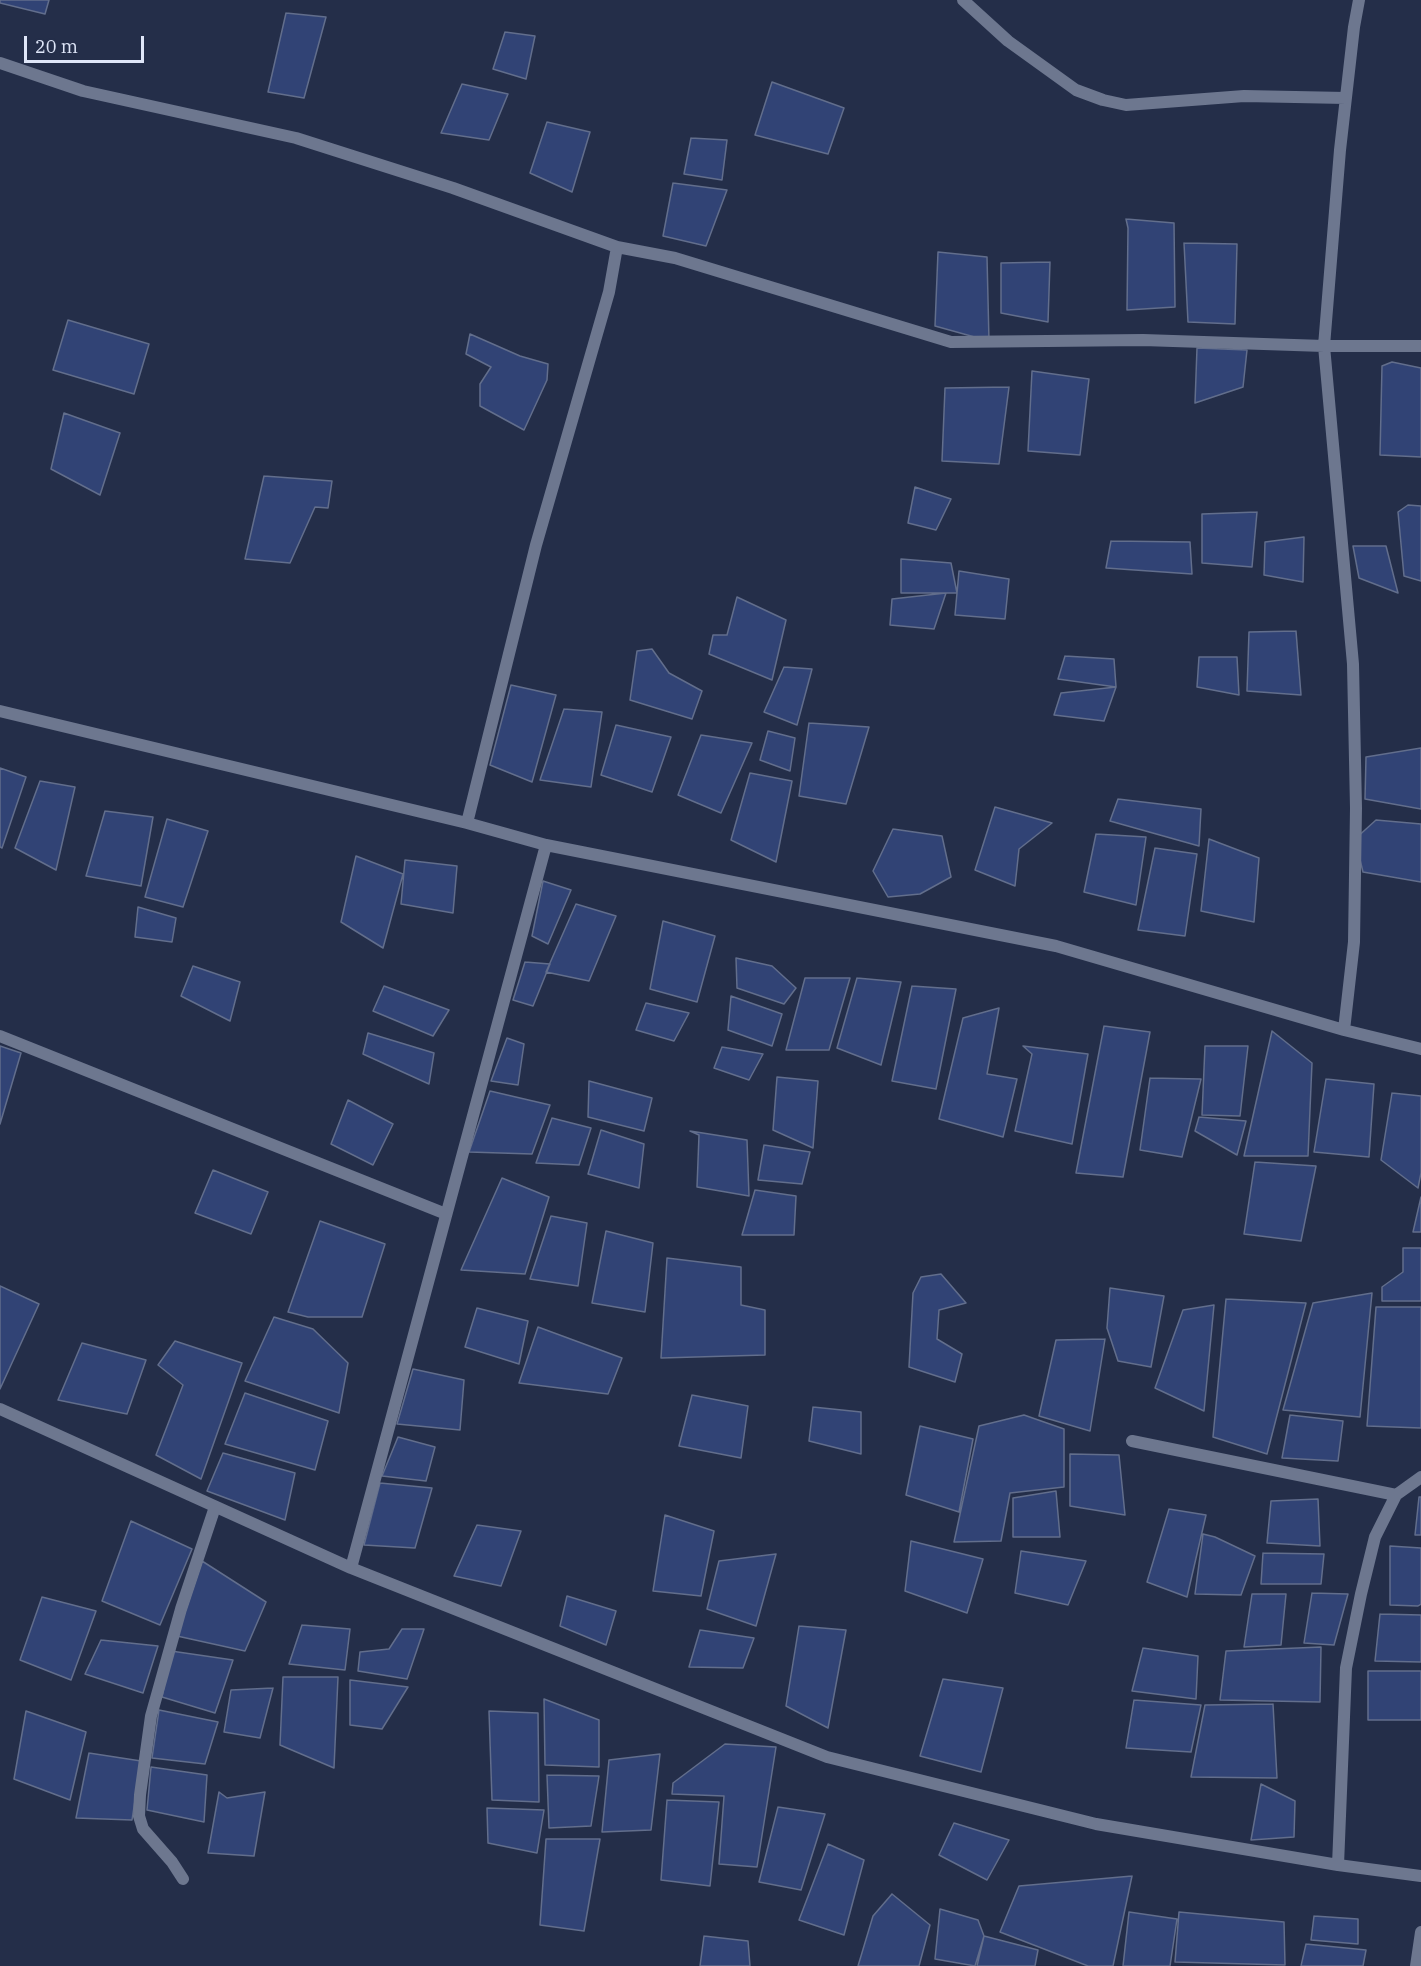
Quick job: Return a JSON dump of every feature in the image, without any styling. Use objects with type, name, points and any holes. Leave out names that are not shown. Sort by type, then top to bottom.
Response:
[{"type":"street","points":[[963,0],[1008,41],[1056,76],[1076,90],[1103,100],[1126,105],[1244,96],[1346,98]]},
{"type":"street","points":[[1344,1030],[1354,942],[1356,808],[1353,664],[1324,346],[1346,98],[1359,0]]},
{"type":"street","points":[[0,63],[83,91],[296,138],[453,188],[617,247],[675,258],[951,342],[1143,340],[1324,346],[1421,346]]},
{"type":"street","points":[[467,822],[536,545],[609,292],[617,247]]},
{"type":"street","points":[[0,711],[467,822],[546,845],[1056,946],[1344,1030],[1421,1049]]},
{"type":"street","points":[[351,1568],[546,845]]},
{"type":"street","points":[[0,1036],[446,1214]]},
{"type":"street","points":[[0,1409],[351,1568],[827,1757],[1096,1824],[1338,1865],[1421,1876]]},
{"type":"street","points":[[1132,1441],[1396,1495]]},
{"type":"street","points":[[1338,1865],[1346,1668],[1361,1594],[1375,1537],[1396,1495],[1421,1477]]},
{"type":"street","points":[[183,1879],[172,1862],[143,1829],[140,1816],[140,1795],[151,1716],[181,1609],[215,1507]]},
{"type":"street","points":[[1416,1966],[1421,1932]]},
{"type":"building","points":[[0,0],[49,0],[45,14],[0,3]]},
{"type":"building","points":[[286,13],[326,17],[304,98],[268,92]]},
{"type":"building","points":[[505,32],[535,36],[526,79],[493,69]]},
{"type":"building","points":[[772,82],[844,108],[828,154],[755,135]]},
{"type":"building","points":[[462,84],[508,94],[489,140],[441,133]]},
{"type":"building","points":[[547,122],[590,132],[572,192],[530,173]]},
{"type":"building","points":[[691,138],[727,140],[722,180],[684,174]]},
{"type":"building","points":[[673,183],[727,190],[706,246],[663,236]]},
{"type":"building","points":[[1126,219],[1174,223],[1175,307],[1127,310],[1128,228]]},
{"type":"building","points":[[1184,243],[1237,244],[1235,324],[1188,322]]},
{"type":"building","points":[[938,252],[987,257],[989,341],[935,326]]},
{"type":"building","points":[[1050,262],[1048,322],[1001,313],[1001,263]]},
{"type":"building","points":[[68,320],[149,344],[134,394],[53,370]]},
{"type":"building","points":[[470,334],[520,356],[548,364],[547,380],[524,430],[480,406],[480,384],[491,367],[466,354]]},
{"type":"building","points":[[1197,348],[1247,350],[1243,387],[1195,403]]},
{"type":"building","points":[[1392,362],[1421,368],[1421,457],[1380,455],[1382,366]]},
{"type":"building","points":[[1032,371],[1089,379],[1080,455],[1028,451]]},
{"type":"building","points":[[1009,387],[999,464],[942,461],[945,388]]},
{"type":"building","points":[[64,413],[120,433],[100,495],[51,469]]},
{"type":"building","points":[[264,476],[332,481],[328,508],[315,507],[290,563],[245,559]]},
{"type":"building","points":[[915,487],[951,499],[936,530],[908,523]]},
{"type":"building","points":[[1408,505],[1421,506],[1421,581],[1404,576],[1398,512]]},
{"type":"building","points":[[1257,512],[1252,567],[1202,563],[1202,514]]},
{"type":"building","points":[[1304,537],[1303,582],[1264,575],[1265,542]]},
{"type":"building","points":[[1111,541],[1190,542],[1192,574],[1106,568]]},
{"type":"building","points":[[1353,546],[1386,546],[1398,593],[1359,578]]},
{"type":"building","points":[[901,559],[951,563],[957,593],[901,593]]},
{"type":"building","points":[[959,571],[1009,579],[1005,619],[955,615]]},
{"type":"building","points":[[946,593],[934,629],[890,625],[892,599]]},
{"type":"building","points":[[737,597],[786,620],[772,680],[709,654],[713,635],[727,635]]},
{"type":"building","points":[[1296,631],[1301,695],[1247,691],[1249,632]]},
{"type":"building","points":[[652,649],[669,673],[702,691],[692,719],[630,700],[637,651]]},
{"type":"building","points":[[1065,656],[1114,659],[1116,687],[1058,679]]},
{"type":"building","points":[[1199,657],[1237,657],[1239,695],[1197,687]]},
{"type":"building","points":[[784,667],[812,669],[797,725],[764,712]]},
{"type":"building","points":[[511,685],[556,695],[532,782],[490,765]]},
{"type":"building","points":[[1116,687],[1104,721],[1054,715],[1061,693]]},
{"type":"building","points":[[564,709],[602,712],[591,787],[540,780]]},
{"type":"building","points":[[809,723],[869,727],[846,804],[799,796]]},
{"type":"building","points":[[616,725],[671,737],[652,792],[601,775]]},
{"type":"building","points":[[768,731],[795,738],[790,771],[760,760]]},
{"type":"building","points":[[701,735],[752,743],[721,813],[678,795]]},
{"type":"building","points":[[1421,748],[1421,809],[1365,799],[1366,757]]},
{"type":"building","points":[[0,768],[26,777],[2,848],[0,847]]},
{"type":"building","points":[[750,773],[792,781],[776,862],[731,840]]},
{"type":"building","points":[[40,781],[75,787],[56,870],[15,848]]},
{"type":"building","points":[[1118,799],[1201,809],[1199,846],[1110,821]]},
{"type":"building","points":[[995,807],[1052,823],[1019,849],[1015,886],[975,870]]},
{"type":"building","points":[[105,811],[153,817],[141,886],[86,876]]},
{"type":"building","points":[[167,819],[208,831],[183,907],[145,897]]},
{"type":"building","points":[[1376,820],[1421,824],[1421,882],[1363,872],[1355,839]]},
{"type":"building","points":[[893,829],[942,836],[951,877],[920,894],[888,897],[873,871]]},
{"type":"building","points":[[1096,834],[1146,837],[1136,905],[1084,892]]},
{"type":"building","points":[[1209,839],[1259,858],[1254,922],[1201,911]]},
{"type":"building","points":[[1155,848],[1197,854],[1185,936],[1138,930]]},
{"type":"building","points":[[356,856],[403,874],[383,948],[341,922]]},
{"type":"building","points":[[405,860],[457,866],[453,913],[401,904]]},
{"type":"building","points":[[543,881],[571,890],[548,944],[532,936]]},
{"type":"building","points":[[576,904],[616,916],[589,981],[546,972]]},
{"type":"building","points":[[138,907],[176,918],[172,942],[135,937]]},
{"type":"building","points":[[663,921],[715,936],[697,1002],[650,989]]},
{"type":"building","points":[[736,958],[772,966],[796,988],[784,1004],[737,988]]},
{"type":"building","points":[[525,962],[550,964],[533,1006],[513,1000]]},
{"type":"building","points":[[193,966],[240,982],[230,1021],[181,996]]},
{"type":"building","points":[[805,978],[850,978],[829,1050],[786,1050]]},
{"type":"building","points":[[857,978],[901,982],[881,1065],[837,1048]]},
{"type":"building","points":[[384,986],[449,1010],[433,1036],[373,1011]]},
{"type":"building","points":[[912,986],[956,989],[936,1089],[892,1081]]},
{"type":"building","points":[[731,996],[782,1014],[772,1046],[728,1030]]},
{"type":"building","points":[[646,1003],[689,1013],[674,1041],[636,1030]]},
{"type":"building","points":[[999,1008],[987,1074],[1017,1079],[1003,1137],[939,1119],[963,1018]]},
{"type":"building","points":[[1104,1026],[1150,1032],[1123,1177],[1076,1173]]},
{"type":"building","points":[[1272,1031],[1312,1063],[1308,1156],[1244,1156]]},
{"type":"building","points":[[368,1033],[434,1053],[429,1084],[363,1054]]},
{"type":"building","points":[[507,1038],[524,1044],[518,1085],[491,1081]]},
{"type":"building","points":[[0,1046],[21,1053],[0,1124]]},
{"type":"building","points":[[1023,1046],[1088,1054],[1072,1144],[1015,1131],[1032,1054]]},
{"type":"building","points":[[1205,1046],[1248,1046],[1240,1116],[1202,1115]]},
{"type":"building","points":[[722,1047],[763,1054],[749,1080],[714,1068]]},
{"type":"building","points":[[777,1077],[818,1081],[813,1148],[773,1130]]},
{"type":"building","points":[[1150,1078],[1201,1079],[1182,1157],[1140,1150]]},
{"type":"building","points":[[1326,1079],[1374,1084],[1369,1157],[1314,1152]]},
{"type":"building","points":[[589,1081],[652,1098],[644,1131],[588,1117]]},
{"type":"building","points":[[490,1091],[550,1105],[532,1154],[469,1152]]},
{"type":"building","points":[[1392,1093],[1421,1096],[1421,1173],[1418,1188],[1381,1160]]},
{"type":"building","points":[[348,1100],[393,1124],[373,1165],[331,1144]]},
{"type":"building","points":[[1199,1117],[1246,1121],[1237,1155],[1195,1131]]},
{"type":"building","points":[[552,1118],[591,1128],[579,1165],[536,1163]]},
{"type":"building","points":[[601,1130],[644,1144],[639,1188],[588,1174]]},
{"type":"building","points":[[690,1131],[747,1140],[749,1196],[697,1187],[699,1135]]},
{"type":"building","points":[[764,1145],[810,1152],[802,1184],[758,1180]]},
{"type":"building","points":[[1255,1162],[1316,1166],[1301,1241],[1244,1234]]},
{"type":"building","points":[[213,1170],[268,1192],[251,1234],[195,1213]]},
{"type":"building","points":[[502,1178],[549,1197],[525,1274],[461,1270]]},
{"type":"building","points":[[755,1190],[796,1196],[794,1235],[742,1235]]},
{"type":"building","points":[[1421,1197],[1421,1232],[1413,1232]]},
{"type":"building","points":[[551,1216],[587,1223],[578,1286],[530,1279]]},
{"type":"building","points":[[320,1221],[385,1244],[362,1317],[308,1317],[288,1312]]},
{"type":"building","points":[[606,1231],[653,1243],[645,1312],[592,1303]]},
{"type":"building","points":[[1403,1248],[1421,1248],[1421,1301],[1382,1301],[1382,1287],[1403,1272]]},
{"type":"building","points":[[667,1258],[741,1267],[741,1305],[765,1310],[765,1355],[661,1358]]},
{"type":"building","points":[[941,1274],[966,1303],[939,1310],[937,1339],[962,1354],[955,1382],[909,1367],[913,1293],[921,1277]]},
{"type":"building","points":[[0,1286],[39,1304],[0,1389]]},
{"type":"building","points":[[1110,1288],[1164,1296],[1151,1367],[1118,1361],[1107,1328]]},
{"type":"building","points":[[1372,1293],[1360,1417],[1283,1410],[1313,1303]]},
{"type":"building","points":[[1226,1299],[1306,1303],[1267,1454],[1213,1437]]},
{"type":"building","points":[[1214,1305],[1204,1411],[1155,1388],[1183,1310]]},
{"type":"building","points":[[1376,1307],[1421,1307],[1421,1428],[1367,1426]]},
{"type":"building","points":[[477,1308],[528,1321],[519,1364],[465,1347]]},
{"type":"building","points":[[274,1317],[313,1329],[348,1363],[339,1413],[245,1381]]},
{"type":"building","points":[[538,1327],[622,1358],[608,1394],[519,1383]]},
{"type":"building","points":[[1105,1339],[1090,1431],[1039,1416],[1056,1340]]},
{"type":"building","points":[[175,1341],[242,1363],[201,1479],[156,1455],[183,1385],[158,1365]]},
{"type":"building","points":[[82,1343],[146,1360],[127,1414],[58,1400]]},
{"type":"building","points":[[413,1369],[464,1380],[460,1430],[397,1424]]},
{"type":"building","points":[[245,1393],[328,1421],[315,1470],[225,1444]]},
{"type":"building","points":[[692,1395],[748,1406],[741,1458],[679,1446]]},
{"type":"building","points":[[813,1407],[861,1412],[861,1454],[809,1441]]},
{"type":"building","points":[[1024,1415],[1064,1429],[1064,1487],[1010,1493],[1001,1541],[954,1542],[979,1426]]},
{"type":"building","points":[[1290,1415],[1343,1421],[1338,1461],[1282,1458]]},
{"type":"building","points":[[920,1426],[973,1439],[959,1512],[906,1495]]},
{"type":"building","points":[[398,1437],[435,1447],[426,1481],[382,1476]]},
{"type":"building","points":[[223,1453],[295,1473],[285,1520],[207,1491]]},
{"type":"building","points":[[1070,1454],[1119,1455],[1125,1515],[1070,1506]]},
{"type":"building","points":[[380,1483],[432,1488],[415,1548],[364,1545]]},
{"type":"building","points":[[1056,1491],[1060,1537],[1013,1537],[1013,1498]]},
{"type":"building","points":[[1419,1497],[1421,1497],[1421,1535],[1415,1535]]},
{"type":"building","points":[[1318,1499],[1320,1546],[1267,1543],[1271,1501]]},
{"type":"building","points":[[1169,1509],[1206,1515],[1187,1597],[1147,1582]]},
{"type":"building","points":[[665,1515],[714,1531],[701,1596],[653,1591]]},
{"type":"building","points":[[131,1521],[192,1549],[160,1625],[102,1601]]},
{"type":"building","points":[[477,1525],[521,1531],[501,1586],[454,1576]]},
{"type":"building","points":[[1203,1534],[1215,1537],[1255,1556],[1241,1595],[1195,1594]]},
{"type":"building","points":[[911,1541],[983,1559],[967,1613],[905,1591]]},
{"type":"building","points":[[1390,1546],[1421,1548],[1421,1604],[1418,1606],[1390,1605]]},
{"type":"building","points":[[1021,1551],[1086,1561],[1068,1605],[1015,1593]]},
{"type":"building","points":[[1263,1553],[1324,1554],[1321,1584],[1261,1584]]},
{"type":"building","points":[[776,1554],[756,1626],[707,1609],[719,1561]]},
{"type":"building","points":[[202,1561],[266,1602],[245,1651],[177,1636]]},
{"type":"building","points":[[1312,1593],[1348,1594],[1334,1645],[1304,1643]]},
{"type":"building","points":[[1252,1594],[1286,1594],[1281,1645],[1244,1647]]},
{"type":"building","points":[[567,1596],[616,1611],[606,1645],[560,1626]]},
{"type":"building","points":[[42,1597],[96,1611],[71,1680],[20,1660]]},
{"type":"building","points":[[1380,1614],[1421,1615],[1421,1662],[1375,1661]]},
{"type":"building","points":[[302,1625],[350,1629],[345,1670],[289,1664]]},
{"type":"building","points":[[799,1626],[846,1630],[828,1728],[786,1706]]},
{"type":"building","points":[[402,1629],[424,1629],[407,1679],[358,1671],[360,1652],[389,1649]]},
{"type":"building","points":[[700,1630],[754,1638],[743,1668],[689,1667]]},
{"type":"building","points":[[101,1640],[158,1646],[143,1693],[85,1674]]},
{"type":"building","points":[[1321,1647],[1320,1702],[1220,1700],[1226,1651]]},
{"type":"building","points":[[1143,1648],[1198,1656],[1196,1699],[1132,1691]]},
{"type":"building","points":[[171,1651],[233,1660],[215,1713],[162,1697]]},
{"type":"building","points":[[1368,1671],[1421,1671],[1421,1720],[1368,1720]]},
{"type":"building","points":[[283,1677],[338,1677],[334,1768],[280,1745]]},
{"type":"building","points":[[943,1679],[1003,1688],[981,1772],[920,1756]]},
{"type":"building","points":[[350,1680],[408,1687],[382,1729],[350,1725]]},
{"type":"building","points":[[273,1688],[260,1738],[224,1732],[231,1690]]},
{"type":"building","points":[[544,1699],[599,1720],[599,1767],[545,1765]]},
{"type":"building","points":[[1134,1700],[1201,1705],[1191,1752],[1126,1748]]},
{"type":"building","points":[[1273,1704],[1277,1778],[1191,1777],[1205,1705]]},
{"type":"building","points":[[159,1710],[218,1722],[205,1764],[152,1758]]},
{"type":"building","points":[[26,1711],[86,1732],[70,1800],[14,1779]]},
{"type":"building","points":[[489,1711],[538,1713],[539,1802],[492,1800]]},
{"type":"building","points":[[725,1744],[776,1747],[757,1867],[719,1864],[724,1796],[672,1794],[673,1783]]},
{"type":"building","points":[[89,1753],[141,1761],[132,1820],[76,1818]]},
{"type":"building","points":[[660,1754],[651,1830],[602,1832],[609,1760]]},
{"type":"building","points":[[151,1767],[207,1775],[204,1822],[147,1810]]},
{"type":"building","points":[[547,1775],[599,1776],[591,1826],[549,1828]]},
{"type":"building","points":[[1261,1784],[1295,1801],[1294,1837],[1251,1840]]},
{"type":"building","points":[[219,1792],[227,1798],[265,1792],[254,1856],[208,1853]]},
{"type":"building","points":[[667,1800],[719,1802],[710,1886],[661,1880]]},
{"type":"building","points":[[778,1807],[825,1814],[801,1890],[759,1882]]},
{"type":"building","points":[[487,1808],[544,1810],[537,1853],[488,1843]]},
{"type":"building","points":[[954,1823],[1009,1840],[987,1880],[939,1855]]},
{"type":"building","points":[[546,1839],[600,1839],[584,1931],[540,1925]]},
{"type":"building","points":[[828,1844],[864,1860],[844,1935],[799,1920]]},
{"type":"building","points":[[1132,1876],[1113,1966],[1088,1966],[1000,1932],[1019,1886]]},
{"type":"building","points":[[892,1894],[930,1925],[919,1966],[858,1966],[873,1916]]},
{"type":"building","points":[[940,1909],[978,1920],[984,1936],[975,1966],[935,1959]]},
{"type":"building","points":[[1129,1912],[1177,1919],[1170,1966],[1123,1966]]},
{"type":"building","points":[[1179,1912],[1284,1922],[1285,1965],[1175,1962]]},
{"type":"building","points":[[1314,1916],[1358,1919],[1358,1944],[1311,1940]]},
{"type":"building","points":[[704,1936],[748,1941],[750,1966],[700,1966]]},
{"type":"building","points":[[984,1936],[1038,1950],[1035,1966],[977,1966]]},
{"type":"building","points":[[1306,1944],[1366,1950],[1363,1966],[1301,1966]]}]
